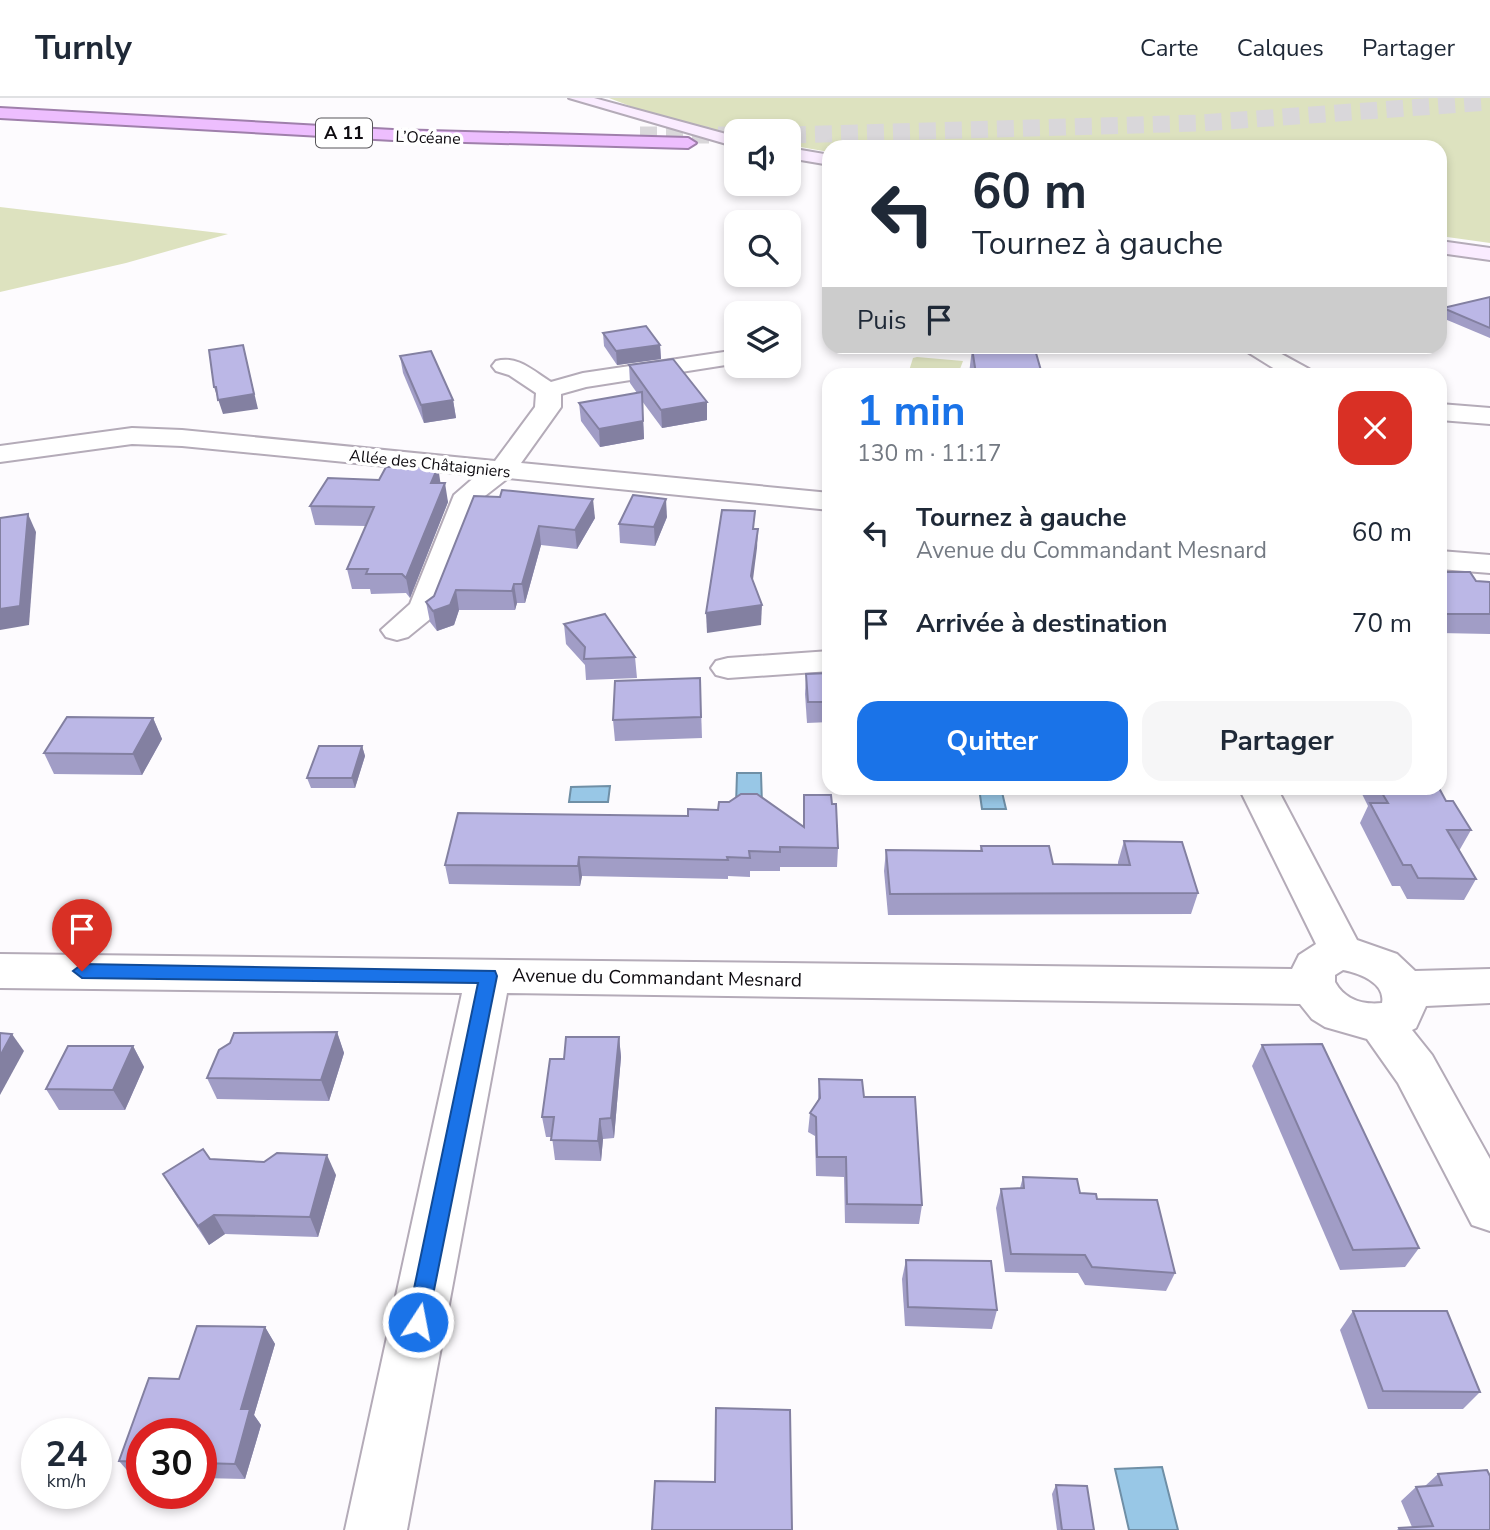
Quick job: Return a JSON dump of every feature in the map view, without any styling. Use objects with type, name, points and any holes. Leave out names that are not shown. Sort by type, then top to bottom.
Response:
[{"type":"highway","name":"L’Océane","points":[[0,106],[368,128],[639,135]]},
{"type":"highway","name":"L’Océane","points":[[0,113],[393,135],[688,143]]},
{"type":"street","points":[[577,98],[724,138]]},
{"type":"street","points":[[801,155],[822,159]]},
{"type":"street","points":[[1447,248],[1490,254]]},
{"type":"street","points":[[1264,354],[1289,368]]},
{"type":"street","points":[[504,366],[520,370],[533,384],[549,390],[583,380],[724,359]]},
{"type":"street","points":[[397,630],[424,607],[468,495],[502,470],[548,407],[549,390]]},
{"type":"street","points":[[1447,413],[1490,416]]},
{"type":"street","points":[[0,433],[22,439],[31,448]]},
{"type":"street","name":"Allée des Châtaigniers","points":[[0,454],[132,436],[182,438],[822,501]]},
{"type":"street","points":[[1447,561],[1490,564]]},
{"type":"street","points":[[728,668],[822,662]]},
{"type":"street","points":[[1262,795],[1343,954]]},
{"type":"street","points":[[1490,986],[1392,1006],[1348,1018],[1321,999],[1314,987],[1314,967],[1330,956],[1343,954],[1372,960],[1386,968],[1392,1006],[1415,1069],[1490,1208]]},
{"type":"street","name":"Avenue du Commandant Mesnard","points":[[0,971],[1217,983],[1314,987]]},
{"type":"street","points":[[376,1530],[488,976]]},
{"type":"green space","points":[[609,98],[1490,98],[1490,243],[1447,237],[1447,140],[822,140],[822,151],[801,147],[801,119],[724,119],[724,133],[640,113],[643,111]]},
{"type":"green space","points":[[0,207],[228,234],[126,263],[0,292]]},
{"type":"green space","points":[[917,357],[963,361],[960,368],[910,368],[913,358]]},
{"type":"water","points":[[737,773],[761,773],[762,805],[736,805]]},
{"type":"water","points":[[610,786],[608,802],[569,802],[571,787]]},
{"type":"water","points":[[980,795],[1003,795],[1006,809],[982,809]]},
{"type":"water","points":[[1162,1467],[1178,1530],[1129,1530],[1115,1469]]},
{"type":"building","points":[[1490,297],[1490,328],[1447,310],[1447,307]]},
{"type":"building","points":[[646,326],[660,345],[616,351],[603,333]]},
{"type":"building","points":[[243,345],[254,394],[218,400],[209,350]]},
{"type":"building","points":[[431,351],[453,400],[421,405],[400,356]]},
{"type":"building","points":[[973,354],[1036,354],[1040,368],[975,368]]},
{"type":"building","points":[[673,359],[707,402],[661,410],[629,365]]},
{"type":"building","points":[[642,392],[643,421],[599,429],[579,403]]},
{"type":"building","points":[[386,467],[438,467],[431,483],[445,483],[406,578],[402,574],[366,574],[368,569],[347,569],[374,507],[310,506],[328,478],[379,480]]},
{"type":"building","points":[[502,490],[593,499],[575,530],[539,526],[522,584],[514,584],[512,591],[456,590],[450,605],[433,611],[426,602],[434,596],[474,496],[500,497]]},
{"type":"building","points":[[633,495],[666,499],[654,527],[619,524]]},
{"type":"building","points":[[722,510],[755,511],[753,529],[758,529],[751,576],[762,605],[706,613]]},
{"type":"building","points":[[28,514],[20,606],[0,609],[0,518]]},
{"type":"building","points":[[1447,572],[1470,572],[1476,581],[1490,582],[1490,614],[1447,614]]},
{"type":"building","points":[[605,614],[635,657],[584,659],[585,647],[564,624]]},
{"type":"building","points":[[822,673],[822,702],[808,702],[806,674]]},
{"type":"building","points":[[700,678],[701,717],[613,720],[615,681]]},
{"type":"building","points":[[67,717],[153,718],[133,754],[44,753]]},
{"type":"building","points":[[319,746],[362,746],[352,778],[307,778]]},
{"type":"building","points":[[741,794],[757,794],[804,827],[804,795],[831,795],[832,804],[836,804],[838,848],[780,847],[780,852],[749,851],[750,858],[727,857],[728,860],[579,857],[578,866],[445,865],[458,813],[688,816],[688,809],[718,810],[719,802],[729,802]]},
{"type":"building","points":[[1383,795],[1443,795],[1446,801],[1453,801],[1471,830],[1447,830],[1476,879],[1418,878],[1411,865],[1403,865],[1370,803],[1388,803]]},
{"type":"building","points":[[1124,841],[1182,842],[1198,893],[890,894],[886,850],[982,851],[981,846],[1049,846],[1053,864],[1130,865]]},
{"type":"building","points":[[337,1032],[321,1080],[207,1078],[219,1050],[230,1043],[234,1033]]},
{"type":"building","points":[[0,1033],[12,1034],[0,1056]]},
{"type":"building","points":[[566,1037],[619,1037],[611,1118],[600,1119],[598,1141],[551,1140],[554,1117],[542,1117],[550,1059],[564,1059]]},
{"type":"building","points":[[1322,1044],[1419,1248],[1353,1250],[1262,1045]]},
{"type":"building","points":[[68,1046],[133,1046],[113,1090],[46,1089]]},
{"type":"building","points":[[819,1079],[862,1080],[864,1097],[915,1097],[922,1205],[847,1204],[846,1157],[817,1157],[816,1117],[810,1113],[820,1098]]},
{"type":"building","points":[[203,1149],[210,1159],[264,1162],[277,1153],[327,1155],[310,1217],[214,1215],[198,1226],[163,1174]]},
{"type":"building","points":[[1023,1177],[1077,1179],[1080,1193],[1096,1194],[1097,1199],[1157,1200],[1175,1273],[1092,1267],[1085,1255],[1011,1254],[1001,1189],[1024,1188]]},
{"type":"building","points":[[906,1260],[991,1261],[997,1310],[908,1307]]},
{"type":"building","points":[[1353,1311],[1447,1311],[1480,1392],[1383,1391]]},
{"type":"building","points":[[197,1326],[265,1327],[241,1409],[250,1409],[235,1464],[217,1463],[217,1418],[135,1418],[149,1378],[179,1379]]},
{"type":"building","points":[[716,1408],[790,1410],[792,1530],[652,1530],[655,1481],[715,1482]]},
{"type":"building","points":[[126,1442],[126,1461],[119,1461]]},
{"type":"building","points":[[1487,1470],[1490,1476],[1490,1530],[1400,1530],[1399,1528],[1433,1526],[1416,1487],[1442,1485],[1438,1474]]},
{"type":"building","points":[[1056,1485],[1087,1486],[1094,1530],[1062,1530]]},
{"type":"tunnel","points":[[801,135],[1200,123],[1490,102]]},
{"type":"tunnel","points":[[640,135],[724,135]]},
{"type":"route","points":[[82,971],[488,976],[418,1322]]}]
